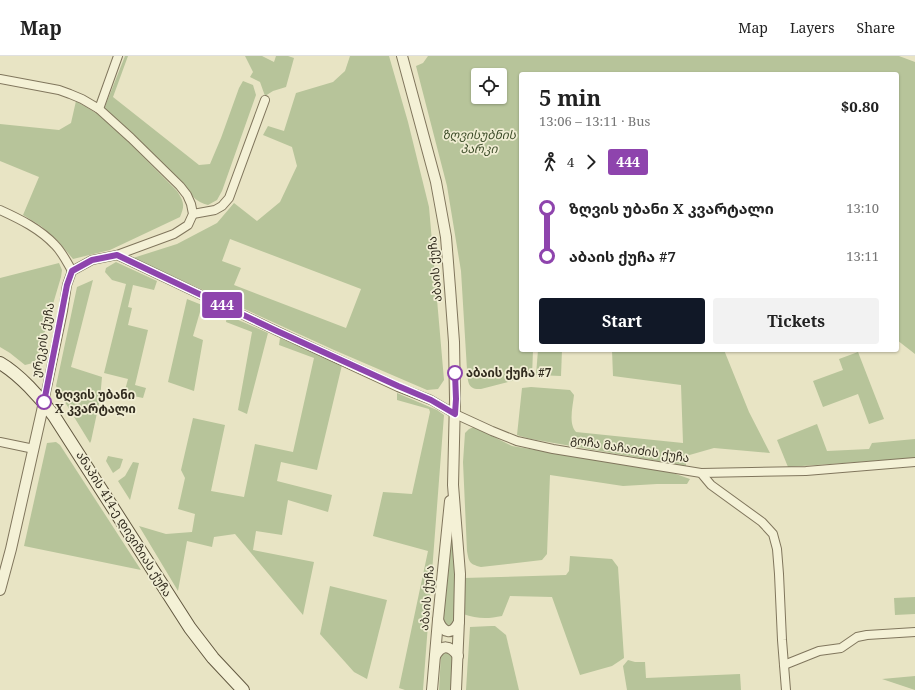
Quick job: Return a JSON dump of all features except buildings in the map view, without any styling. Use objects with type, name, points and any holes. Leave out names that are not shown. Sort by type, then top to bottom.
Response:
[{"type":"main road","name":"ანაპის 414-ე დივიზიას ქუჩა","points":[[0,363],[6,366],[44,402],[68,436],[190,628],[213,658],[243,690]]},
{"type":"street","points":[[99,109],[118,56]]},
{"type":"street","name":"აბაის ქუჩა","points":[[402,56],[436,182],[446,237],[454,342],[456,399],[453,485],[460,574],[456,690]]},
{"type":"street","points":[[0,79],[59,90],[82,99],[99,109],[180,186],[188,195],[193,214],[188,225],[174,234],[117,255],[92,260],[72,271],[56,246],[44,234],[0,210]]},
{"type":"street","points":[[193,214],[215,210],[222,206],[229,198],[265,100]]},
{"type":"street","name":"გოჩა მაჩაიძის ქუჩა","points":[[117,255],[284,334],[431,400],[455,414],[517,441],[553,449],[701,473],[711,485],[762,522],[773,534],[779,574],[786,690]]},
{"type":"street","name":"ურეკის ქუჩა","points":[[0,590],[34,449],[67,285],[72,271]]},
{"type":"street","points":[[0,442],[34,449]]},
{"type":"street","points":[[701,473],[798,472],[915,462]]},
{"type":"street","name":"აბაის ქუჩა","points":[[432,690],[448,508],[453,485]]},
{"type":"street","points":[[438,620],[443,630],[447,632],[454,630],[459,622]]},
{"type":"street","points":[[784,665],[819,651],[841,648],[857,637],[915,632]]},
{"type":"street","points":[[435,656],[444,648],[449,648],[454,650],[458,656]]},
{"type":"green space","points":[[125,56],[128,56],[113,97],[199,165],[210,164],[243,81],[253,85],[256,95],[222,191],[217,200],[208,205],[195,199],[186,187],[104,109]]},
{"type":"green space","points":[[245,56],[262,56],[274,62],[276,56],[288,56],[294,58],[286,87],[273,91],[265,96],[260,82],[250,77],[253,72]]},
{"type":"green space","points":[[350,56],[389,56],[408,122],[429,207],[444,380],[438,389],[427,390],[334,350],[133,258],[177,244],[217,223],[234,203],[257,221],[280,202],[297,166],[292,147],[263,135],[268,126],[284,131],[296,93],[333,82],[345,71]],"holes":[[[230,239],[361,289],[346,328],[234,285],[241,268],[222,261]]]},
{"type":"green space","name":"ზღვისუბნის პარკი","points":[[428,56],[899,56],[915,62],[915,354],[899,342],[899,72],[519,72],[519,352],[533,352],[532,376],[481,389],[473,388],[469,384],[461,271],[447,186],[416,66],[423,63]]},
{"type":"green space","points":[[76,101],[106,119],[177,191],[182,201],[183,209],[180,217],[110,250],[73,259],[58,241],[41,226],[23,215],[39,177],[0,161],[0,124],[59,130],[71,123]]},
{"type":"green space","points":[[116,262],[157,281],[154,290],[133,285],[128,307],[132,308],[128,325],[148,330],[135,385],[146,388],[143,398],[124,394],[128,379],[104,373],[126,284],[112,280],[105,272],[106,268]]},
{"type":"green space","points":[[59,263],[62,270],[61,277],[37,358],[33,363],[25,365],[0,347],[0,278]]},
{"type":"green space","points":[[93,280],[71,367],[102,377],[100,399],[90,443],[56,386],[77,287]]},
{"type":"green space","points":[[187,299],[202,305],[193,336],[203,340],[194,391],[168,382]]},
{"type":"green space","points":[[227,315],[268,333],[247,414],[238,410],[252,332],[226,322]]},
{"type":"green space","points":[[280,338],[342,365],[317,470],[281,462],[277,481],[332,495],[328,512],[288,500],[282,535],[256,531],[253,550],[314,562],[303,615],[235,534],[214,537],[212,547],[187,541],[178,591],[139,526],[166,534],[192,532],[195,514],[178,509],[185,478],[181,470],[193,418],[225,425],[211,491],[244,497],[255,444],[293,452],[314,358],[279,345]]},
{"type":"green space","points":[[538,352],[562,352],[561,376],[536,375]]},
{"type":"green space","points":[[612,352],[725,352],[749,412],[770,453],[714,448],[686,456],[686,466],[531,439],[517,435],[522,388],[531,387],[570,390],[574,395],[572,424],[576,432],[683,443],[681,385],[613,376]]},
{"type":"green space","points":[[858,352],[884,419],[869,424],[858,394],[823,407],[813,381],[843,370],[839,359]]},
{"type":"green space","points":[[397,393],[437,410],[444,415],[423,690],[405,690],[399,688],[428,551],[373,536],[383,492],[412,494],[430,412],[429,409],[397,400]]},
{"type":"green space","points":[[817,424],[827,451],[869,449],[872,443],[915,439],[915,458],[788,467],[777,440]]},
{"type":"green space","points":[[474,427],[512,446],[673,473],[690,479],[687,484],[623,486],[550,475],[547,554],[542,560],[481,567],[470,562],[467,551],[463,462],[465,433]]},
{"type":"green space","points":[[56,442],[60,445],[141,570],[24,546],[47,443]]},
{"type":"green space","points":[[108,456],[123,459],[120,468],[113,473],[106,461]]},
{"type":"green space","points":[[133,462],[139,463],[130,500],[118,481],[125,476]]},
{"type":"green space","points":[[450,532],[454,532],[456,624],[449,628],[443,624]]},
{"type":"green space","points":[[570,556],[612,559],[618,567],[624,658],[612,666],[580,675],[552,597],[510,596],[502,616],[497,617],[478,618],[463,614],[463,578],[566,575],[569,571]]},
{"type":"green space","points":[[330,586],[387,600],[367,679],[354,672],[320,634]]},
{"type":"green space","points":[[915,597],[915,614],[895,615],[894,598]]},
{"type":"green space","points":[[495,626],[506,635],[519,690],[466,690],[470,627]]},
{"type":"green space","points":[[443,651],[453,654],[451,690],[439,690],[441,654]]},
{"type":"green space","points":[[628,660],[645,662],[646,678],[740,674],[741,690],[627,690],[623,666]]},
{"type":"green space","points":[[915,676],[915,690],[882,679]]},
{"type":"bus line","name":"444","points":[[44,402],[67,285],[72,271],[92,260],[117,255],[277,331],[431,400],[455,414],[455,373]]},
{"type":"place","name":"აბაის ქუჩა #7","points":[[455,373]]},
{"type":"place","name":"ზღვის უბანი X კვარტალი","points":[[44,402]]}]
